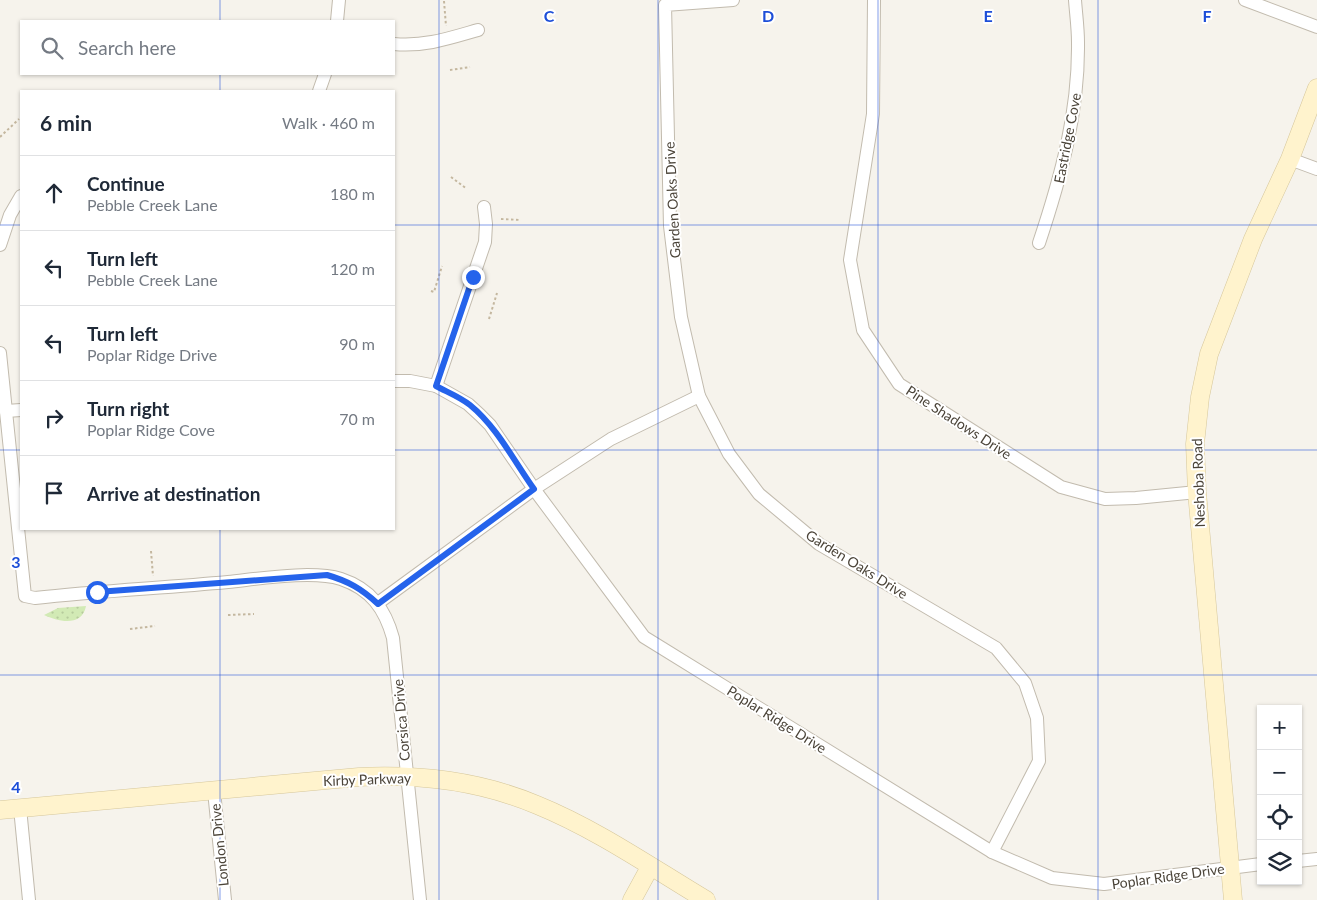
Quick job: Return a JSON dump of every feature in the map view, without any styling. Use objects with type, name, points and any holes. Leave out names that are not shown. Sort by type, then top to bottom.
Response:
[{"type":"street","points":[[337,20],[339,0]]},
{"type":"street","name":"Garden Oaks Drive","points":[[733,0],[665,5],[670,226],[681,317],[699,396],[729,454],[759,494],[819,544],[996,648],[1025,683],[1037,718],[1039,761],[992,852]]},
{"type":"street","name":"Pine Shadows Drive","points":[[874,0],[873,114],[850,260],[864,330],[868,338],[899,384],[1061,488],[1106,499],[1197,492]]},
{"type":"street","name":"Eastridge Cove","points":[[1039,243],[1057,190],[1071,132],[1076,88],[1078,41],[1075,0]]},
{"type":"street","points":[[1245,0],[1317,27]]},
{"type":"street","points":[[395,44],[426,44],[478,30]]},
{"type":"street","points":[[319,90],[325,75]]},
{"type":"street","name":"Neshoba Road","points":[[1233,900],[1197,492],[1195,444],[1200,397],[1209,354],[1253,239],[1290,159],[1317,88]]},
{"type":"street","points":[[1290,159],[1317,169]]},
{"type":"street","points":[[0,245],[10,215],[20,198]]},
{"type":"street","points":[[436,386],[485,242],[486,224],[484,207]]},
{"type":"street","points":[[0,353],[25,596],[35,598],[268,578],[327,575],[352,584],[365,592],[378,604],[534,489],[611,438],[699,396]]},
{"type":"street","name":"Poplar Ridge Drive","points":[[395,381],[436,386],[468,404],[490,425],[534,489],[644,637],[992,852],[1052,878],[1104,884],[1257,864]]},
{"type":"street","points":[[6,411],[20,410]]},
{"type":"street","name":"Corsica Drive","points":[[378,604],[389,623],[393,638],[420,900]]},
{"type":"street","name":"Kirby Parkway","points":[[0,810],[359,777],[406,776],[455,782],[480,786],[538,805],[581,826],[706,900]]},
{"type":"street","name":"London Drive","points":[[214,790],[225,900]]},
{"type":"street","points":[[20,808],[29,900]]},
{"type":"street","points":[[1302,861],[1317,859]]},
{"type":"street","points":[[632,900],[650,867]]},
{"type":"path","points":[[444,1],[446,27]]},
{"type":"path","points":[[450,70],[470,67]]},
{"type":"path","points":[[0,137],[19,119]]},
{"type":"path","points":[[451,177],[467,190]]},
{"type":"path","points":[[501,220],[521,220]]},
{"type":"path","points":[[431,291],[434,292],[442,266]]},
{"type":"path","points":[[489,319],[497,293]]},
{"type":"path","points":[[151,551],[153,576]]},
{"type":"path","points":[[228,615],[254,614]]},
{"type":"path","points":[[130,629],[156,626]]},
{"type":"green space","points":[[86,606],[84,613],[75,620],[56,620],[44,615],[58,608]]},
{"type":"route","points":[[97,592],[327,575],[352,584],[365,592],[378,604],[534,489],[490,425],[468,404],[436,386],[473,277]]}]
